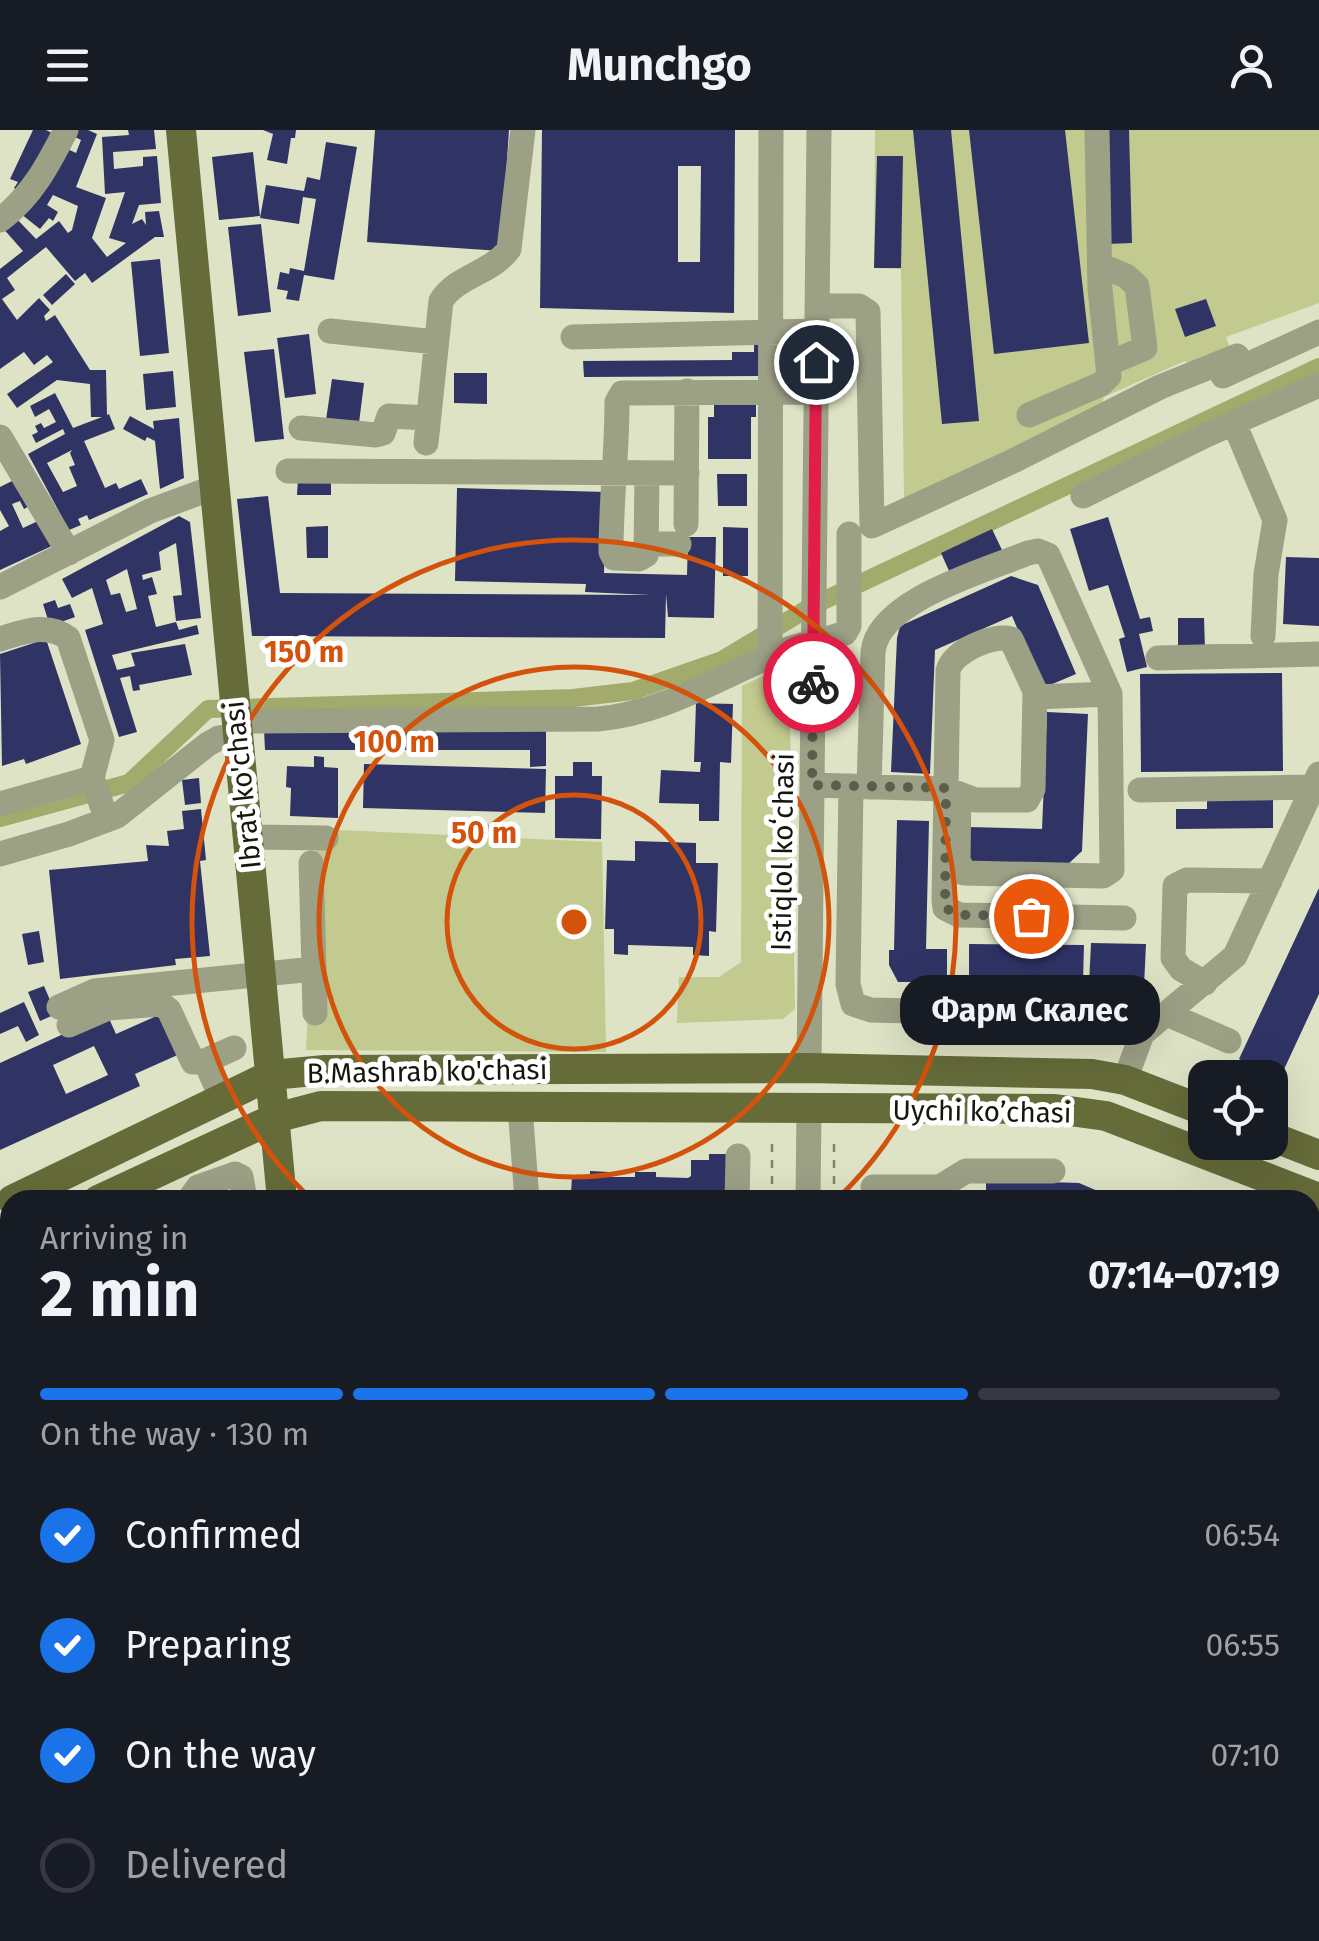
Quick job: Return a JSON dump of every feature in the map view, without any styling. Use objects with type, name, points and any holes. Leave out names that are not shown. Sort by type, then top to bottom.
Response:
[{"type":"main road","name":"Ibrat ko'chasi","points":[[182,130],[281,1190]]},
{"type":"main road","name":"B.Mashrab ko'chasi","points":[[34,1190],[271,1075],[325,1070],[809,1068]]},
{"type":"main road","name":"Uychi ko’chasi","points":[[809,1068],[1092,1074],[1124,1080],[1188,1105]]},
{"type":"main road","points":[[809,1068],[809,1108]]},
{"type":"main road","name":"B.Mashrab ko'chasi","points":[[120,1190],[275,1118],[322,1106],[809,1108]]},
{"type":"main road","name":"Uychi ko’chasi","points":[[809,1108],[1055,1109],[1106,1116],[1298,1190]]},
{"type":"main road","points":[[1288,1143],[1319,1155]]},
{"type":"street","points":[[0,220],[24,200],[42,177],[66,130]]},
{"type":"street","points":[[302,428],[380,435],[389,416],[427,431],[441,301],[446,292],[497,261],[509,249],[523,130]]},
{"type":"street","points":[[770,654],[772,130]]},
{"type":"street","points":[[819,130],[814,545],[861,530],[1013,461],[1160,387],[1236,356]]},
{"type":"street","points":[[1029,415],[1106,381],[1110,363],[1100,265],[1097,130]]},
{"type":"street","points":[[1100,265],[1126,276],[1137,286],[1145,348],[1160,387]]},
{"type":"street","points":[[0,854],[106,816],[117,816],[236,724],[608,718],[698,692],[770,654],[846,633],[850,626],[850,570],[861,530],[868,312],[859,306],[770,330],[573,336]]},
{"type":"street","points":[[330,332],[436,342]]},
{"type":"street","points":[[861,530],[906,528],[1319,332]]},
{"type":"street","points":[[1110,363],[1145,348]]},
{"type":"street","points":[[1083,496],[1319,385]]},
{"type":"street","points":[[647,473],[646,555],[639,560],[619,559],[611,555],[618,396],[629,391],[816,392]]},
{"type":"street","points":[[646,544],[683,534],[687,391]]},
{"type":"street","points":[[1234,423],[1276,520],[1266,574],[1263,636]]},
{"type":"street","points":[[0,436],[69,552]]},
{"type":"street","points":[[288,471],[686,473]]},
{"type":"street","points":[[0,587],[150,511],[215,488]]},
{"type":"street","name":"Istiqlol koʻchasi","points":[[809,1068],[814,545]]},
{"type":"street","points":[[812,785],[860,786],[952,791],[975,800],[1020,801],[1032,796],[1035,697],[1012,638],[1000,637],[952,658],[948,670],[952,791],[958,860],[964,872],[1109,874],[1113,864],[1110,694],[1048,554],[1028,553],[906,605],[878,632],[860,786],[849,931],[849,996],[860,1008],[1092,1017],[1142,1034]]},
{"type":"street","points":[[0,640],[39,628],[64,633],[68,638],[102,740],[93,781],[106,816]]},
{"type":"street","points":[[1158,658],[1319,654]]},
{"type":"street","points":[[1035,697],[1110,694]]},
{"type":"street","points":[[1124,1080],[1142,1034],[1235,956],[1316,780],[1140,790]]},
{"type":"street","points":[[0,804],[93,781]]},
{"type":"street","points":[[952,791],[944,900],[951,914],[1114,918],[1103,876]]},
{"type":"street","points":[[247,837],[326,838]]},
{"type":"street","points":[[311,863],[316,1012]]},
{"type":"street","points":[[1205,983],[1182,969],[1173,958],[1175,886],[1187,880],[1270,881]]},
{"type":"street","points":[[811,930],[849,931]]},
{"type":"street","points":[[234,1048],[193,1062],[169,1010],[161,1004],[64,1016],[95,991],[314,969]]},
{"type":"street","points":[[1167,1014],[1229,1042]]},
{"type":"street","points":[[205,1061],[222,1099]]},
{"type":"street","points":[[520,1107],[526,1190]]},
{"type":"street","points":[[808,1190],[809,1108]]},
{"type":"street","points":[[738,1156],[738,1190]]},
{"type":"street","points":[[883,1189],[940,1188],[966,1171],[1052,1171]]},
{"type":"street","points":[[196,1190],[235,1174],[241,1178],[243,1190]]},
{"type":"path","points":[[772,1136],[772,1190]]},
{"type":"path","points":[[834,1138],[834,1190]]},
{"type":"green space","points":[[875,130],[1319,130],[1319,303],[1226,337],[1231,350],[1191,366],[1185,361],[1104,397],[1101,409],[904,500],[901,269],[874,268]]},
{"type":"green space","points":[[789,663],[795,1009],[783,1019],[677,1023],[679,977],[719,977],[741,962],[742,686]]},
{"type":"green space","points":[[317,829],[602,842],[606,1052],[306,1050]]},
{"type":"building","points":[[33,130],[46,130],[60,137],[24,196],[14,188],[18,182],[10,179]]},
{"type":"building","points":[[88,130],[97,134],[76,187],[106,198],[92,238],[107,257],[126,243],[109,238],[125,192],[105,194],[102,137],[129,135],[128,130],[154,130],[156,149],[113,152],[114,169],[143,166],[143,157],[157,156],[161,203],[139,205],[132,224],[142,219],[146,225],[145,212],[159,211],[164,237],[155,237],[92,283],[85,273],[75,281],[46,247],[7,278],[15,290],[2,299],[17,320],[39,298],[50,310],[44,316],[46,321],[55,315],[90,370],[106,370],[107,415],[115,429],[84,441],[105,488],[116,483],[119,489],[141,479],[148,494],[89,520],[87,515],[78,519],[81,525],[69,530],[28,454],[65,434],[63,429],[36,443],[32,435],[38,432],[35,426],[41,423],[44,428],[56,422],[49,409],[35,417],[30,406],[55,393],[73,428],[102,417],[91,417],[90,384],[57,380],[17,408],[7,394],[53,362],[47,355],[34,365],[24,352],[0,369],[0,269],[23,251],[1,226],[14,216],[36,239],[59,221],[68,233],[72,230],[78,206],[53,195],[47,205],[58,212],[53,221],[49,218],[40,229],[21,214],[59,145],[76,153],[81,140],[67,133]],"holes":[[[72,450],[75,465],[69,467],[77,486],[63,492],[47,463]]]},
{"type":"building","points":[[263,130],[296,130],[287,164],[267,160],[273,134]]},
{"type":"building","points":[[375,130],[509,130],[501,251],[367,242]]},
{"type":"building","points":[[542,130],[735,130],[734,313],[540,308]],"holes":[[[678,166],[701,166],[700,262],[678,262]]]},
{"type":"building","points":[[913,130],[951,130],[979,421],[942,424]]},
{"type":"building","points":[[969,130],[1065,130],[1089,343],[994,354]]},
{"type":"building","points":[[1104,130],[1129,130],[1132,243],[1107,244]]},
{"type":"building","points":[[326,142],[357,147],[334,280],[304,275],[299,301],[286,299],[288,291],[277,289],[280,272],[289,274],[290,268],[304,271],[316,199],[303,197],[299,224],[260,218],[266,185],[304,191],[307,177],[320,180]]},
{"type":"building","points":[[253,152],[260,216],[219,220],[212,157]]},
{"type":"building","points":[[877,156],[903,156],[901,268],[874,268]]},
{"type":"building","points":[[261,224],[271,312],[238,316],[228,227]]},
{"type":"building","points":[[160,259],[169,353],[140,356],[131,262]]},
{"type":"building","points":[[66,274],[75,284],[52,305],[43,295]]},
{"type":"building","points":[[1206,299],[1216,326],[1185,337],[1175,309]]},
{"type":"building","points":[[309,334],[316,394],[285,398],[277,338]]},
{"type":"building","points":[[754,342],[761,342],[761,376],[584,377],[583,361],[732,360],[732,352],[754,352]]},
{"type":"building","points":[[274,349],[284,439],[255,442],[244,352]]},
{"type":"building","points":[[173,371],[176,407],[146,410],[143,374]]},
{"type":"building","points":[[454,373],[487,373],[487,404],[454,403]]},
{"type":"building","points":[[332,379],[364,383],[358,431],[325,427]]},
{"type":"building","points":[[714,399],[756,399],[756,417],[751,417],[751,459],[708,459],[708,417],[714,417]]},
{"type":"building","points":[[130,416],[154,429],[153,421],[179,418],[184,478],[160,489],[155,441],[147,437],[145,441],[123,429]]},
{"type":"building","points":[[717,474],[747,474],[747,506],[718,506]]},
{"type":"building","points":[[298,478],[331,478],[331,495],[297,495]]},
{"type":"building","points":[[14,480],[33,504],[24,509],[20,501],[12,504],[23,528],[38,521],[54,545],[0,570],[0,531],[9,526],[0,510],[0,487]]},
{"type":"building","points":[[457,488],[606,492],[604,573],[687,575],[688,537],[716,537],[714,618],[668,617],[666,594],[665,638],[252,636],[237,499],[268,496],[280,593],[651,595],[585,592],[586,584],[455,581]]},
{"type":"building","points":[[179,516],[190,522],[201,618],[176,621],[173,596],[182,595],[176,543],[159,552],[161,570],[142,575],[143,580],[152,577],[157,594],[148,596],[156,627],[176,622],[179,630],[197,625],[199,634],[112,655],[117,670],[135,666],[131,653],[185,644],[192,675],[139,685],[140,690],[133,691],[130,676],[120,678],[137,732],[119,737],[85,630],[103,624],[92,588],[72,598],[62,579]],"holes":[[[127,569],[137,609],[126,612],[120,593],[111,595],[106,580]]]},
{"type":"building","points":[[1108,517],[1140,619],[1150,617],[1153,631],[1139,634],[1147,667],[1127,672],[1119,639],[1125,637],[1108,585],[1089,591],[1070,529]]},
{"type":"building","points":[[328,526],[328,558],[307,558],[306,527]]},
{"type":"building","points":[[723,527],[748,528],[748,576],[723,576]]},
{"type":"building","points":[[992,529],[1002,550],[950,573],[941,553]]},
{"type":"building","points":[[1286,557],[1319,558],[1319,626],[1283,624]]},
{"type":"building","points":[[1011,576],[1038,585],[1076,674],[1043,688],[1012,616],[935,650],[930,774],[891,772],[900,626]]},
{"type":"building","points":[[55,600],[58,608],[70,604],[75,617],[50,626],[43,604]]},
{"type":"building","points":[[1178,618],[1204,618],[1205,649],[1178,650]]},
{"type":"building","points":[[46,639],[81,744],[26,764],[24,759],[2,766],[0,654]]},
{"type":"building","points":[[1282,673],[1283,771],[1141,772],[1140,674]]},
{"type":"building","points":[[696,703],[733,704],[731,763],[720,762],[719,821],[699,821],[699,804],[659,803],[661,770],[700,772],[701,762],[694,762]]},
{"type":"building","points":[[1047,712],[1088,714],[1082,851],[1065,867],[967,865],[968,827],[1042,829]]},
{"type":"building","points":[[264,730],[546,730],[546,766],[530,767],[530,750],[265,750]]},
{"type":"building","points":[[314,756],[324,757],[324,767],[338,768],[338,818],[290,816],[287,766],[314,767]]},
{"type":"building","points":[[573,762],[592,762],[592,776],[602,776],[601,839],[555,838],[555,776],[573,776]]},
{"type":"building","points":[[364,764],[546,769],[545,813],[363,808]]},
{"type":"building","points":[[199,778],[201,803],[185,805],[182,780]]},
{"type":"building","points":[[1273,798],[1273,828],[1176,829],[1176,809],[1207,809],[1207,799]]},
{"type":"building","points":[[201,809],[206,860],[200,861],[210,956],[175,959],[176,965],[60,979],[49,870],[148,861],[146,845],[169,846],[167,831],[184,829],[182,811]]},
{"type":"building","points":[[897,820],[929,821],[926,949],[947,949],[947,982],[898,982],[889,965],[889,950],[894,950]]},
{"type":"building","points":[[635,841],[696,843],[696,863],[718,863],[716,932],[709,931],[709,956],[693,955],[693,947],[628,945],[628,955],[614,954],[614,929],[605,929],[607,860],[635,861]]},
{"type":"building","points":[[1319,888],[1319,994],[1288,1061],[1239,1059]]},
{"type":"building","points":[[39,931],[44,962],[28,965],[22,934]]},
{"type":"building","points":[[1091,943],[1146,944],[1144,986],[1089,984]]},
{"type":"building","points":[[969,944],[1084,945],[1083,981],[969,980]]},
{"type":"building","points":[[44,986],[56,1014],[40,1021],[28,992]]},
{"type":"building","points":[[24,1002],[39,1035],[26,1042],[18,1026],[0,1034],[0,1013]]},
{"type":"building","points":[[107,1014],[116,1034],[161,1014],[182,1053],[135,1074],[140,1086],[0,1150],[0,1063]],"holes":[[[94,1046],[108,1075],[66,1094],[53,1065]]]},
{"type":"building","points":[[709,1154],[726,1154],[733,1190],[571,1190],[572,1177],[590,1177],[590,1171],[609,1172],[609,1177],[656,1172],[656,1177],[688,1178],[691,1160],[709,1160]]},
{"type":"building","points":[[986,1180],[1079,1183],[1095,1190],[986,1190]]},
{"type":"waterway","points":[[0,818],[129,783],[208,709],[573,698],[633,691],[722,660],[812,606],[1319,367]]},
{"type":"way so far","points":[[813,683],[812,785],[946,788],[945,908],[959,915],[1031,916]]},
{"type":"place","name":"Фарм Скалес","points":[[1031,916]]},
{"type":"route","points":[[813,683],[816,362]]}]
